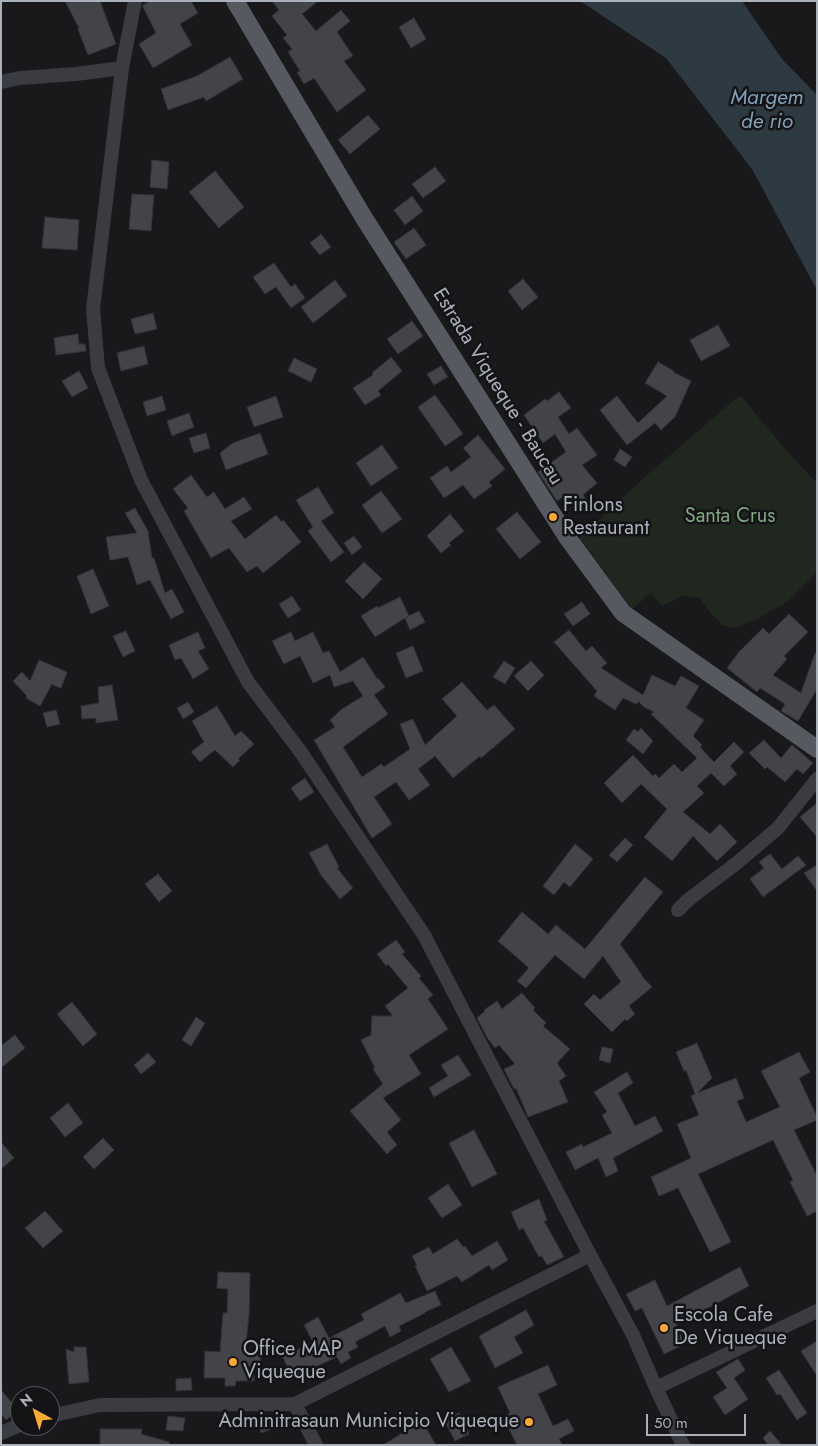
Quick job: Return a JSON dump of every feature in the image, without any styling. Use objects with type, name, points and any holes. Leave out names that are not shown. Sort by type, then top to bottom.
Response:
[{"type":"main road","name":"Estrada Viqueque - Baucau","points":[[235,1],[375,235],[567,537],[623,614],[817,749]]},
{"type":"street","points":[[135,1],[122,68],[93,309],[98,368],[141,480],[248,682],[300,751],[424,935],[633,1335],[683,1445]]},
{"type":"street","points":[[1,82],[20,78],[122,68]]},
{"type":"street","points":[[678,910],[778,828],[817,779]]},
{"type":"street","points":[[60,1414],[100,1405],[295,1404],[590,1255]]},
{"type":"street","points":[[656,1388],[817,1311]]},
{"type":"street","points":[[295,1404],[316,1445]]},
{"type":"green space","name":"Santa Crus","points":[[740,395],[785,449],[817,483],[817,572],[787,602],[755,620],[734,628],[722,625],[700,598],[682,596],[662,606],[651,593],[632,609],[579,538],[646,476]]},
{"type":"water","name":"Margem de rio","points":[[580,1],[742,1],[782,59],[817,95],[817,290],[752,169],[666,58]]},
{"type":"building","points":[[65,1],[100,1],[116,44],[88,55],[79,28]]},
{"type":"building","points":[[150,1],[191,1],[198,13],[180,24],[192,45],[153,68],[139,44],[156,33],[143,7],[143,5]]},
{"type":"building","points":[[272,1],[318,1],[302,14],[316,31],[341,10],[350,21],[337,32],[353,56],[344,61],[366,90],[337,112],[314,78],[304,84],[297,72],[300,71],[288,52],[292,49],[283,38],[287,35],[272,16],[279,10]]},
{"type":"building","points":[[414,18],[426,39],[411,48],[399,27]]},
{"type":"building","points":[[230,57],[243,79],[206,101],[204,97],[168,110],[161,89],[197,76]]},
{"type":"building","points":[[368,115],[380,129],[350,154],[338,140]]},
{"type":"building","points":[[152,160],[169,162],[167,189],[150,187]]},
{"type":"building","points":[[435,167],[446,181],[423,198],[412,184]]},
{"type":"building","points":[[215,171],[244,207],[219,228],[189,192]]},
{"type":"building","points":[[132,194],[154,195],[151,231],[129,229]]},
{"type":"building","points":[[412,196],[423,211],[405,225],[394,210]]},
{"type":"building","points":[[45,217],[79,220],[77,250],[42,248]]},
{"type":"building","points":[[414,228],[426,245],[406,259],[394,242]]},
{"type":"building","points":[[321,234],[331,247],[320,255],[310,243]]},
{"type":"building","points":[[274,263],[291,287],[295,284],[305,298],[291,308],[276,287],[265,294],[253,277]]},
{"type":"building","points":[[523,279],[538,297],[522,310],[508,291]]},
{"type":"building","points":[[335,280],[347,296],[313,323],[301,307]]},
{"type":"building","points":[[153,313],[157,329],[135,334],[131,319]]},
{"type":"building","points":[[412,321],[423,336],[398,354],[387,339]]},
{"type":"building","points":[[718,325],[730,346],[701,361],[690,340]]},
{"type":"building","points":[[78,334],[79,344],[85,344],[86,351],[56,355],[54,338]]},
{"type":"building","points":[[144,346],[148,364],[121,371],[117,353]]},
{"type":"building","points":[[391,357],[402,371],[378,391],[381,395],[365,405],[353,388],[373,375],[372,373]]},
{"type":"building","points":[[294,358],[317,369],[311,382],[288,371]]},
{"type":"building","points":[[658,362],[691,381],[675,417],[661,430],[655,423],[627,445],[600,410],[617,396],[638,423],[667,396],[645,383]]},
{"type":"building","points":[[441,366],[448,377],[434,385],[427,374]]},
{"type":"building","points":[[79,371],[88,388],[72,397],[62,381]]},
{"type":"building","points":[[559,392],[571,408],[558,417],[569,434],[577,428],[597,455],[582,465],[597,483],[583,495],[587,500],[575,510],[564,496],[557,501],[538,472],[566,452],[555,434],[543,443],[524,415],[545,399],[547,401]]},
{"type":"building","points":[[435,395],[463,434],[445,446],[418,407]]},
{"type":"building","points":[[162,396],[166,410],[147,416],[143,402]]},
{"type":"building","points":[[276,396],[283,417],[254,427],[247,407]]},
{"type":"building","points":[[189,413],[194,427],[172,436],[167,421]]},
{"type":"building","points":[[206,433],[210,448],[194,453],[189,438]]},
{"type":"building","points":[[260,433],[268,454],[226,470],[220,453],[233,443]]},
{"type":"building","points":[[478,435],[505,469],[489,482],[492,486],[474,499],[463,485],[444,498],[430,478],[447,466],[451,472],[471,457],[463,448]]},
{"type":"building","points":[[382,445],[398,468],[371,486],[356,463]]},
{"type":"building","points":[[620,449],[632,457],[625,467],[614,460]]},
{"type":"building","points":[[191,475],[207,497],[214,492],[225,509],[244,497],[252,509],[231,521],[245,539],[276,515],[282,522],[283,520],[301,542],[263,573],[257,566],[247,572],[229,548],[211,558],[184,511],[188,508],[173,489]]},
{"type":"building","points":[[318,487],[334,513],[321,521],[344,552],[331,562],[308,531],[313,527],[296,500]]},
{"type":"building","points":[[381,491],[402,519],[382,533],[362,505]]},
{"type":"building","points":[[135,508],[148,531],[152,558],[154,558],[165,593],[172,589],[184,612],[171,619],[150,580],[137,585],[128,557],[110,560],[106,537],[137,533],[125,513]]},
{"type":"building","points":[[517,512],[541,542],[520,559],[496,529]]},
{"type":"building","points":[[450,514],[464,531],[449,543],[451,545],[441,553],[427,536]]},
{"type":"building","points":[[354,536],[362,547],[352,555],[344,543]]},
{"type":"building","points":[[364,562],[382,579],[363,599],[345,581]]},
{"type":"building","points":[[93,569],[109,606],[91,614],[77,576]]},
{"type":"building","points":[[292,596],[301,610],[288,618],[279,604]]},
{"type":"building","points":[[400,597],[409,616],[419,611],[425,622],[410,630],[405,618],[375,637],[361,616],[377,606],[378,608]]},
{"type":"building","points":[[582,602],[590,614],[573,626],[564,614]]},
{"type":"building","points":[[789,614],[808,632],[784,656],[787,659],[773,675],[801,693],[815,653],[817,654],[817,689],[798,721],[781,711],[785,704],[760,688],[757,692],[727,668],[739,652],[763,628],[769,634]]},
{"type":"building","points":[[569,630],[586,651],[592,646],[607,663],[601,668],[643,695],[652,675],[675,686],[681,676],[699,686],[686,708],[704,720],[693,736],[702,745],[700,747],[714,762],[734,742],[744,752],[730,766],[737,774],[724,786],[711,773],[697,786],[704,793],[683,812],[710,834],[720,824],[737,842],[717,861],[693,836],[672,861],[644,837],[667,809],[641,784],[622,803],[604,783],[633,755],[653,776],[655,774],[659,778],[674,764],[682,772],[697,758],[651,714],[654,712],[639,702],[640,700],[636,704],[623,698],[615,710],[594,696],[597,691],[554,642]]},
{"type":"building","points":[[126,631],[135,651],[123,657],[113,636]]},
{"type":"building","points":[[198,632],[205,648],[198,651],[209,669],[193,679],[181,658],[175,660],[169,645]]},
{"type":"building","points":[[291,632],[295,641],[313,632],[323,653],[329,651],[340,672],[363,657],[378,680],[385,687],[374,695],[388,714],[343,747],[362,777],[381,764],[384,767],[410,749],[400,724],[413,719],[425,745],[457,716],[442,699],[462,682],[487,710],[494,705],[515,729],[481,758],[480,756],[453,778],[435,756],[418,769],[430,785],[409,800],[396,782],[374,797],[392,824],[372,838],[314,740],[335,727],[330,720],[342,709],[363,696],[353,681],[334,687],[330,675],[313,683],[300,656],[284,664],[272,641]]},
{"type":"building","points":[[413,646],[423,671],[406,678],[396,653]]},
{"type":"building","points":[[39,660],[67,672],[61,688],[50,684],[51,686],[40,706],[26,698],[27,696],[13,681],[22,672],[30,681]]},
{"type":"building","points":[[504,661],[515,668],[505,684],[493,677]]},
{"type":"building","points":[[531,661],[544,675],[528,691],[514,676]]},
{"type":"building","points":[[112,685],[118,720],[96,723],[96,718],[82,719],[81,706],[99,703],[98,687]]},
{"type":"building","points":[[188,702],[194,712],[183,719],[177,708]]},
{"type":"building","points":[[217,706],[235,736],[241,731],[254,744],[238,759],[240,760],[233,767],[215,750],[200,762],[191,752],[204,742],[192,721]]},
{"type":"building","points":[[56,710],[60,724],[47,727],[43,713]]},
{"type":"building","points":[[641,728],[653,741],[643,754],[626,740],[634,729],[638,732]]},
{"type":"building","points":[[764,740],[781,758],[792,745],[813,763],[803,774],[797,769],[785,782],[767,767],[765,769],[749,753]]},
{"type":"building","points":[[305,778],[314,792],[300,801],[291,788]]},
{"type":"building","points":[[817,803],[817,837],[800,817]]},
{"type":"building","points":[[625,838],[633,845],[617,862],[609,855]]},
{"type":"building","points":[[327,844],[339,867],[337,868],[353,888],[340,899],[321,875],[309,853]]},
{"type":"building","points":[[575,844],[593,859],[570,887],[564,882],[554,895],[543,886]]},
{"type":"building","points":[[770,854],[782,869],[798,856],[806,865],[763,897],[750,879],[764,868],[759,862]]},
{"type":"building","points":[[817,865],[817,891],[804,873]]},
{"type":"building","points":[[158,874],[172,891],[159,902],[145,884]]},
{"type":"building","points":[[645,877],[663,892],[620,944],[641,975],[652,987],[629,1006],[635,1014],[627,1021],[625,1019],[612,1032],[584,1004],[594,994],[600,1000],[621,982],[603,956],[584,979],[555,955],[526,988],[517,981],[529,968],[498,941],[522,912],[548,934],[556,925],[585,949]]},
{"type":"building","points":[[396,940],[405,952],[402,954],[421,976],[419,978],[433,995],[428,999],[448,1029],[409,1055],[421,1074],[383,1098],[401,1120],[387,1132],[397,1145],[387,1154],[350,1111],[383,1084],[373,1069],[375,1068],[361,1040],[371,1035],[372,1016],[393,1016],[385,1006],[408,988],[377,954]]},
{"type":"building","points":[[522,993],[535,1008],[533,1010],[546,1023],[543,1026],[570,1049],[557,1063],[566,1076],[559,1081],[568,1102],[528,1117],[516,1088],[514,1089],[504,1069],[515,1064],[499,1045],[495,1048],[477,1018],[484,1010],[497,1001],[502,1009]]},
{"type":"building","points":[[72,1002],[97,1034],[83,1046],[57,1014]]},
{"type":"building","points":[[196,1017],[205,1023],[191,1046],[182,1040]]},
{"type":"building","points":[[15,1035],[25,1048],[1,1068],[1,1046]]},
{"type":"building","points":[[697,1043],[712,1078],[697,1093],[736,1078],[744,1098],[737,1101],[746,1122],[780,1107],[761,1071],[799,1052],[810,1072],[799,1078],[817,1117],[817,1120],[794,1130],[817,1176],[817,1211],[807,1216],[790,1182],[793,1180],[773,1140],[698,1174],[731,1242],[710,1252],[678,1188],[659,1196],[651,1177],[691,1158],[677,1124],[699,1115],[691,1096],[695,1094],[686,1070],[684,1071],[676,1052]]},
{"type":"building","points":[[602,1047],[613,1049],[610,1063],[599,1060]]},
{"type":"building","points":[[148,1053],[156,1062],[141,1074],[134,1065]]},
{"type":"building","points":[[458,1055],[471,1075],[434,1097],[429,1088],[448,1076],[441,1065]]},
{"type":"building","points":[[627,1072],[633,1083],[618,1093],[635,1126],[655,1116],[663,1131],[613,1158],[618,1171],[606,1177],[598,1158],[575,1170],[566,1152],[582,1144],[583,1147],[612,1133],[602,1115],[607,1112],[594,1092]]},
{"type":"building","points":[[68,1103],[83,1123],[65,1137],[50,1118]]},
{"type":"building","points":[[474,1130],[497,1174],[472,1187],[449,1143]]},
{"type":"building","points":[[103,1138],[114,1150],[94,1169],[83,1157]]},
{"type":"building","points":[[1,1142],[14,1158],[1,1169]]},
{"type":"building","points":[[448,1184],[462,1205],[442,1218],[428,1198]]},
{"type":"building","points":[[539,1199],[547,1220],[544,1221],[564,1257],[547,1265],[542,1256],[539,1257],[523,1228],[519,1230],[511,1212]]},
{"type":"building","points":[[45,1211],[63,1231],[43,1248],[25,1228]]},
{"type":"building","points":[[457,1239],[472,1256],[497,1241],[508,1260],[492,1270],[489,1265],[462,1282],[457,1276],[427,1291],[412,1256],[429,1247],[433,1254]]},
{"type":"building","points":[[740,1267],[749,1286],[676,1325],[685,1344],[664,1354],[642,1308],[635,1311],[626,1294],[655,1280],[667,1306]]},
{"type":"building","points":[[218,1272],[250,1273],[249,1315],[245,1353],[261,1353],[260,1370],[254,1370],[254,1381],[236,1381],[235,1386],[225,1386],[225,1378],[204,1378],[205,1351],[220,1352],[223,1313],[227,1313],[228,1289],[217,1288]]},
{"type":"building","points":[[435,1291],[441,1305],[399,1326],[401,1331],[390,1337],[385,1326],[355,1342],[358,1347],[348,1352],[351,1358],[341,1364],[337,1357],[292,1378],[283,1357],[313,1342],[304,1325],[318,1317],[329,1338],[364,1320],[361,1314],[400,1293],[406,1303]]},
{"type":"building","points":[[526,1310],[534,1325],[514,1337],[523,1353],[495,1368],[479,1336]]},
{"type":"building","points":[[817,1341],[817,1376],[801,1351]]},
{"type":"building","points":[[74,1347],[86,1347],[89,1382],[69,1384],[66,1349],[74,1352]]},
{"type":"building","points":[[451,1347],[471,1381],[449,1392],[430,1359]]},
{"type":"building","points":[[738,1359],[745,1370],[734,1378],[748,1399],[725,1415],[713,1397],[727,1388],[716,1372]]},
{"type":"building","points":[[548,1365],[557,1385],[538,1394],[553,1426],[568,1419],[574,1431],[559,1439],[562,1445],[517,1445],[503,1417],[510,1413],[498,1387]]},
{"type":"building","points":[[779,1370],[807,1413],[797,1420],[780,1394],[777,1395],[766,1378]]},
{"type":"building","points":[[191,1378],[192,1390],[176,1391],[176,1379]]},
{"type":"building","points":[[1,1390],[10,1401],[10,1417],[6,1420],[1,1414]]},
{"type":"building","points":[[284,1413],[288,1423],[261,1433],[257,1422]]},
{"type":"building","points":[[459,1413],[469,1434],[455,1441],[444,1420]]},
{"type":"building","points":[[168,1416],[185,1418],[183,1431],[166,1430]]},
{"type":"building","points":[[422,1421],[436,1445],[383,1445]]},
{"type":"building","points":[[100,1429],[142,1429],[141,1434],[169,1442],[169,1445],[100,1445]]},
{"type":"building","points":[[770,1431],[782,1445],[768,1445],[763,1438]]},
{"type":"place","name":"Finlons Restaurant","points":[[553,517]]},
{"type":"place","name":"Escola Cafe De Viqueque","points":[[664,1328]]},
{"type":"place","name":"Office MAP Viqueque","points":[[233,1362]]},
{"type":"place","name":"Adminitrasaun Municipio Viqueque","points":[[529,1422]]}]
